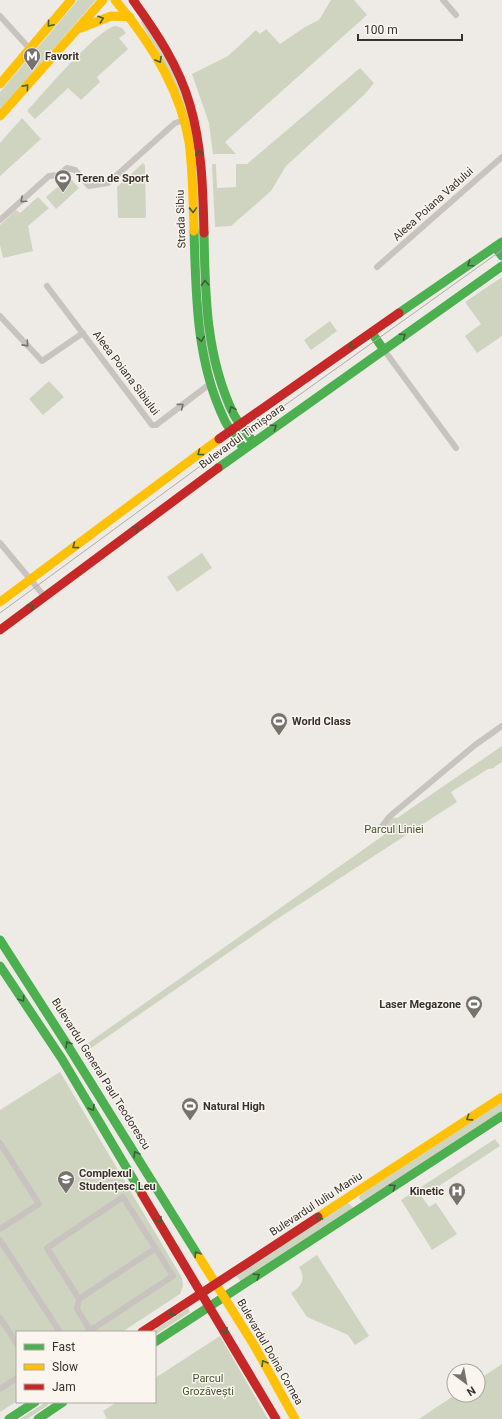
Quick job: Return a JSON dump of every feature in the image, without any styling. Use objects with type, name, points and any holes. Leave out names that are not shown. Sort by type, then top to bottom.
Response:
[{"type":"main road","points":[[0,84],[71,0]]},
{"type":"main road","points":[[0,116],[103,0]]},
{"type":"main road","name":"Strada Sibiu","points":[[115,0],[146,38],[168,78],[184,120],[191,158],[198,318],[202,346],[211,383],[222,414],[244,449]]},
{"type":"main road","name":"Strada Sibiu","points":[[133,0],[168,54],[190,106],[200,158],[205,286],[211,342],[226,395],[240,423],[253,442]]},
{"type":"main road","points":[[75,31],[105,17],[119,15],[130,17]]},
{"type":"main road","points":[[498,244],[502,256]]},
{"type":"main road","name":"Bulevardul Timișoara","points":[[0,602],[240,423],[372,333],[498,244]]},
{"type":"main road","name":"Bulevardul Timișoara","points":[[0,630],[253,442],[502,266]]},
{"type":"main road","points":[[372,333],[384,350]]},
{"type":"main road","name":"Bulevardul General Paul Teodorescu","points":[[0,940],[79,1059],[224,1297]]},
{"type":"main road","points":[[0,966],[62,1059],[276,1419]]},
{"type":"main road","name":"Bulevardul Iuliu Maniu","points":[[144,1331],[502,1097]]},
{"type":"main road","points":[[156,1341],[502,1116]]},
{"type":"main road","name":"Bulevardul Doina Cornea","points":[[224,1297],[284,1396],[295,1419]]},
{"type":"main road","points":[[9,1419],[33,1403]]},
{"type":"main road","points":[[38,1419],[62,1403]]},
{"type":"street","points":[[443,0],[456,15]]},
{"type":"street","points":[[0,16],[30,49]]},
{"type":"street","points":[[0,220],[49,176],[60,175],[67,168],[75,170],[89,186],[108,183],[176,123],[184,120]]},
{"type":"street","name":"Aleea Poiana Vadului","points":[[377,267],[502,157]]},
{"type":"street","name":"Aleea Poiana Sibiului","points":[[47,286],[152,425],[156,425],[211,383]]},
{"type":"street","name":"Aleea Poiana Sibiului","points":[[0,316],[42,361],[82,333]]},
{"type":"street","points":[[384,350],[456,448]]},
{"type":"street","points":[[0,543],[31,578],[45,597]]},
{"type":"street","points":[[380,828],[389,817],[475,745],[502,726]]},
{"type":"street","points":[[0,1143],[39,1204],[0,1229]]},
{"type":"street","points":[[123,1197],[156,1248],[173,1276],[89,1331],[77,1309],[79,1299],[47,1248],[123,1197]]},
{"type":"street","points":[[0,1240],[59,1331]]},
{"type":"street","points":[[79,1299],[156,1248]]},
{"type":"street","points":[[0,1318],[16,1342]]},
{"type":"street","points":[[0,1389],[16,1379]]},
{"type":"green space","points":[[78,0],[96,0],[0,110],[0,92]]},
{"type":"green space","points":[[331,0],[354,0],[367,15],[225,142],[236,154],[213,154],[209,123],[192,74],[228,56],[256,30],[260,34],[266,29],[280,44],[305,27],[319,20]]},
{"type":"green space","points":[[141,21],[143,21],[166,56],[188,108],[193,140],[162,58]]},
{"type":"green space","points":[[116,26],[122,28],[126,33],[119,38],[128,49],[97,77],[100,82],[81,100],[68,88],[35,119],[27,111],[84,49],[108,29]]},
{"type":"green space","points":[[360,68],[374,83],[365,94],[286,166],[271,191],[231,226],[215,227],[212,164],[216,164],[217,188],[236,187],[236,164],[247,164]]},
{"type":"green space","points":[[22,118],[41,139],[0,176],[0,143]]},
{"type":"green space","points":[[197,160],[201,265],[194,161]]},
{"type":"green space","points":[[143,163],[145,165],[146,218],[118,218],[117,187]]},
{"type":"green space","name":"Teren de Sport","points":[[69,177],[79,188],[56,209],[46,197]]},
{"type":"green space","points":[[38,197],[49,208],[28,226],[33,251],[3,258],[0,245],[0,225],[16,210],[20,213]]},
{"type":"green space","points":[[502,277],[502,336],[477,353],[465,336],[481,324],[465,302]]},
{"type":"green space","points":[[200,303],[203,303],[229,411],[226,412],[207,355]]},
{"type":"green space","points":[[330,321],[337,331],[311,350],[304,340]]},
{"type":"green space","points":[[49,381],[64,397],[43,415],[29,399]]},
{"type":"green space","points":[[202,553],[212,568],[177,592],[167,577]]},
{"type":"green space","name":"Parcul Liniei","points":[[502,746],[502,762],[494,767],[495,768],[488,769],[451,792],[457,802],[274,921],[84,1053],[81,1048],[384,835],[380,829],[389,817],[397,818]]},
{"type":"green space","name":"Complexul Studențesc Leu","points":[[60,1072],[182,1278],[183,1286],[180,1294],[124,1331],[16,1331],[16,1402],[0,1412],[0,1110]]},
{"type":"green space","points":[[502,1102],[502,1112],[365,1201],[361,1201],[359,1198],[360,1195]]},
{"type":"green space","points":[[495,1139],[500,1146],[422,1197],[429,1207],[436,1203],[457,1234],[432,1250],[401,1200]]},
{"type":"green space","points":[[347,1202],[353,1207],[351,1210],[241,1282],[236,1275]]},
{"type":"green space","points":[[317,1255],[369,1336],[355,1345],[348,1335],[307,1317],[291,1293],[298,1288],[302,1282],[302,1275],[299,1267]]},
{"type":"green space","points":[[188,1308],[190,1312],[156,1334],[156,1331],[154,1331]]},
{"type":"green space","name":"Parcul Grozăvești","points":[[220,1336],[268,1419],[107,1419],[103,1411],[115,1403],[156,1403],[156,1377]]},
{"type":"green space","points":[[502,1364],[502,1419],[419,1419],[446,1401],[446,1403],[486,1403],[486,1375]]},
{"type":"green space","points":[[44,1403],[48,1404],[27,1419],[20,1419]]},
{"type":"tram line","points":[[0,613],[225,448],[502,250]]},
{"type":"traffic: fast","points":[[194,231],[199,328],[208,376],[215,399],[225,421],[244,449]]},
{"type":"traffic: fast","points":[[204,233],[205,280],[212,349],[225,393],[234,415],[253,442]]},
{"type":"traffic: fast","points":[[399,313],[502,242]]},
{"type":"traffic: fast","points":[[495,247],[502,256]]},
{"type":"traffic: fast","points":[[218,468],[502,266]]},
{"type":"traffic: fast","points":[[372,333],[384,350]]},
{"type":"traffic: fast","points":[[0,940],[68,1046],[199,1257]]},
{"type":"traffic: fast","points":[[0,966],[62,1059],[142,1194]]},
{"type":"traffic: fast","points":[[156,1341],[502,1116]]},
{"type":"traffic: fast","points":[[9,1419],[33,1403]]},
{"type":"traffic: fast","points":[[38,1419],[62,1403]]},
{"type":"traffic: slow","points":[[0,84],[71,0]]},
{"type":"traffic: slow","points":[[0,116],[103,0]]},
{"type":"traffic: slow","points":[[115,0],[140,32],[162,66],[179,103],[189,142],[194,231]]},
{"type":"traffic: slow","points":[[81,28],[111,16],[130,17]]},
{"type":"traffic: slow","points":[[0,602],[219,439]]},
{"type":"traffic: slow","points":[[318,1217],[502,1097]]},
{"type":"traffic: slow","points":[[199,1257],[254,1345],[295,1419]]},
{"type":"traffic: jam","points":[[133,0],[166,50],[180,77],[190,105],[199,152],[204,233]]},
{"type":"traffic: jam","points":[[219,439],[399,313]]},
{"type":"traffic: jam","points":[[0,630],[218,468]]},
{"type":"traffic: jam","points":[[142,1194],[276,1419]]},
{"type":"traffic: jam","points":[[144,1331],[318,1217]]},
{"type":"place","name":"Favorit","points":[[32,71]]},
{"type":"place","name":"Teren de Sport","points":[[63,193]]},
{"type":"place","name":"World Class","points":[[279,736]]},
{"type":"place","name":"Laser Megazone","points":[[474,1019]]},
{"type":"place","name":"Natural High","points":[[190,1121]]},
{"type":"place","name":"Complexul Studențesc Leu","points":[[66,1194]]},
{"type":"place","name":"Kinetic","points":[[457,1206]]}]
